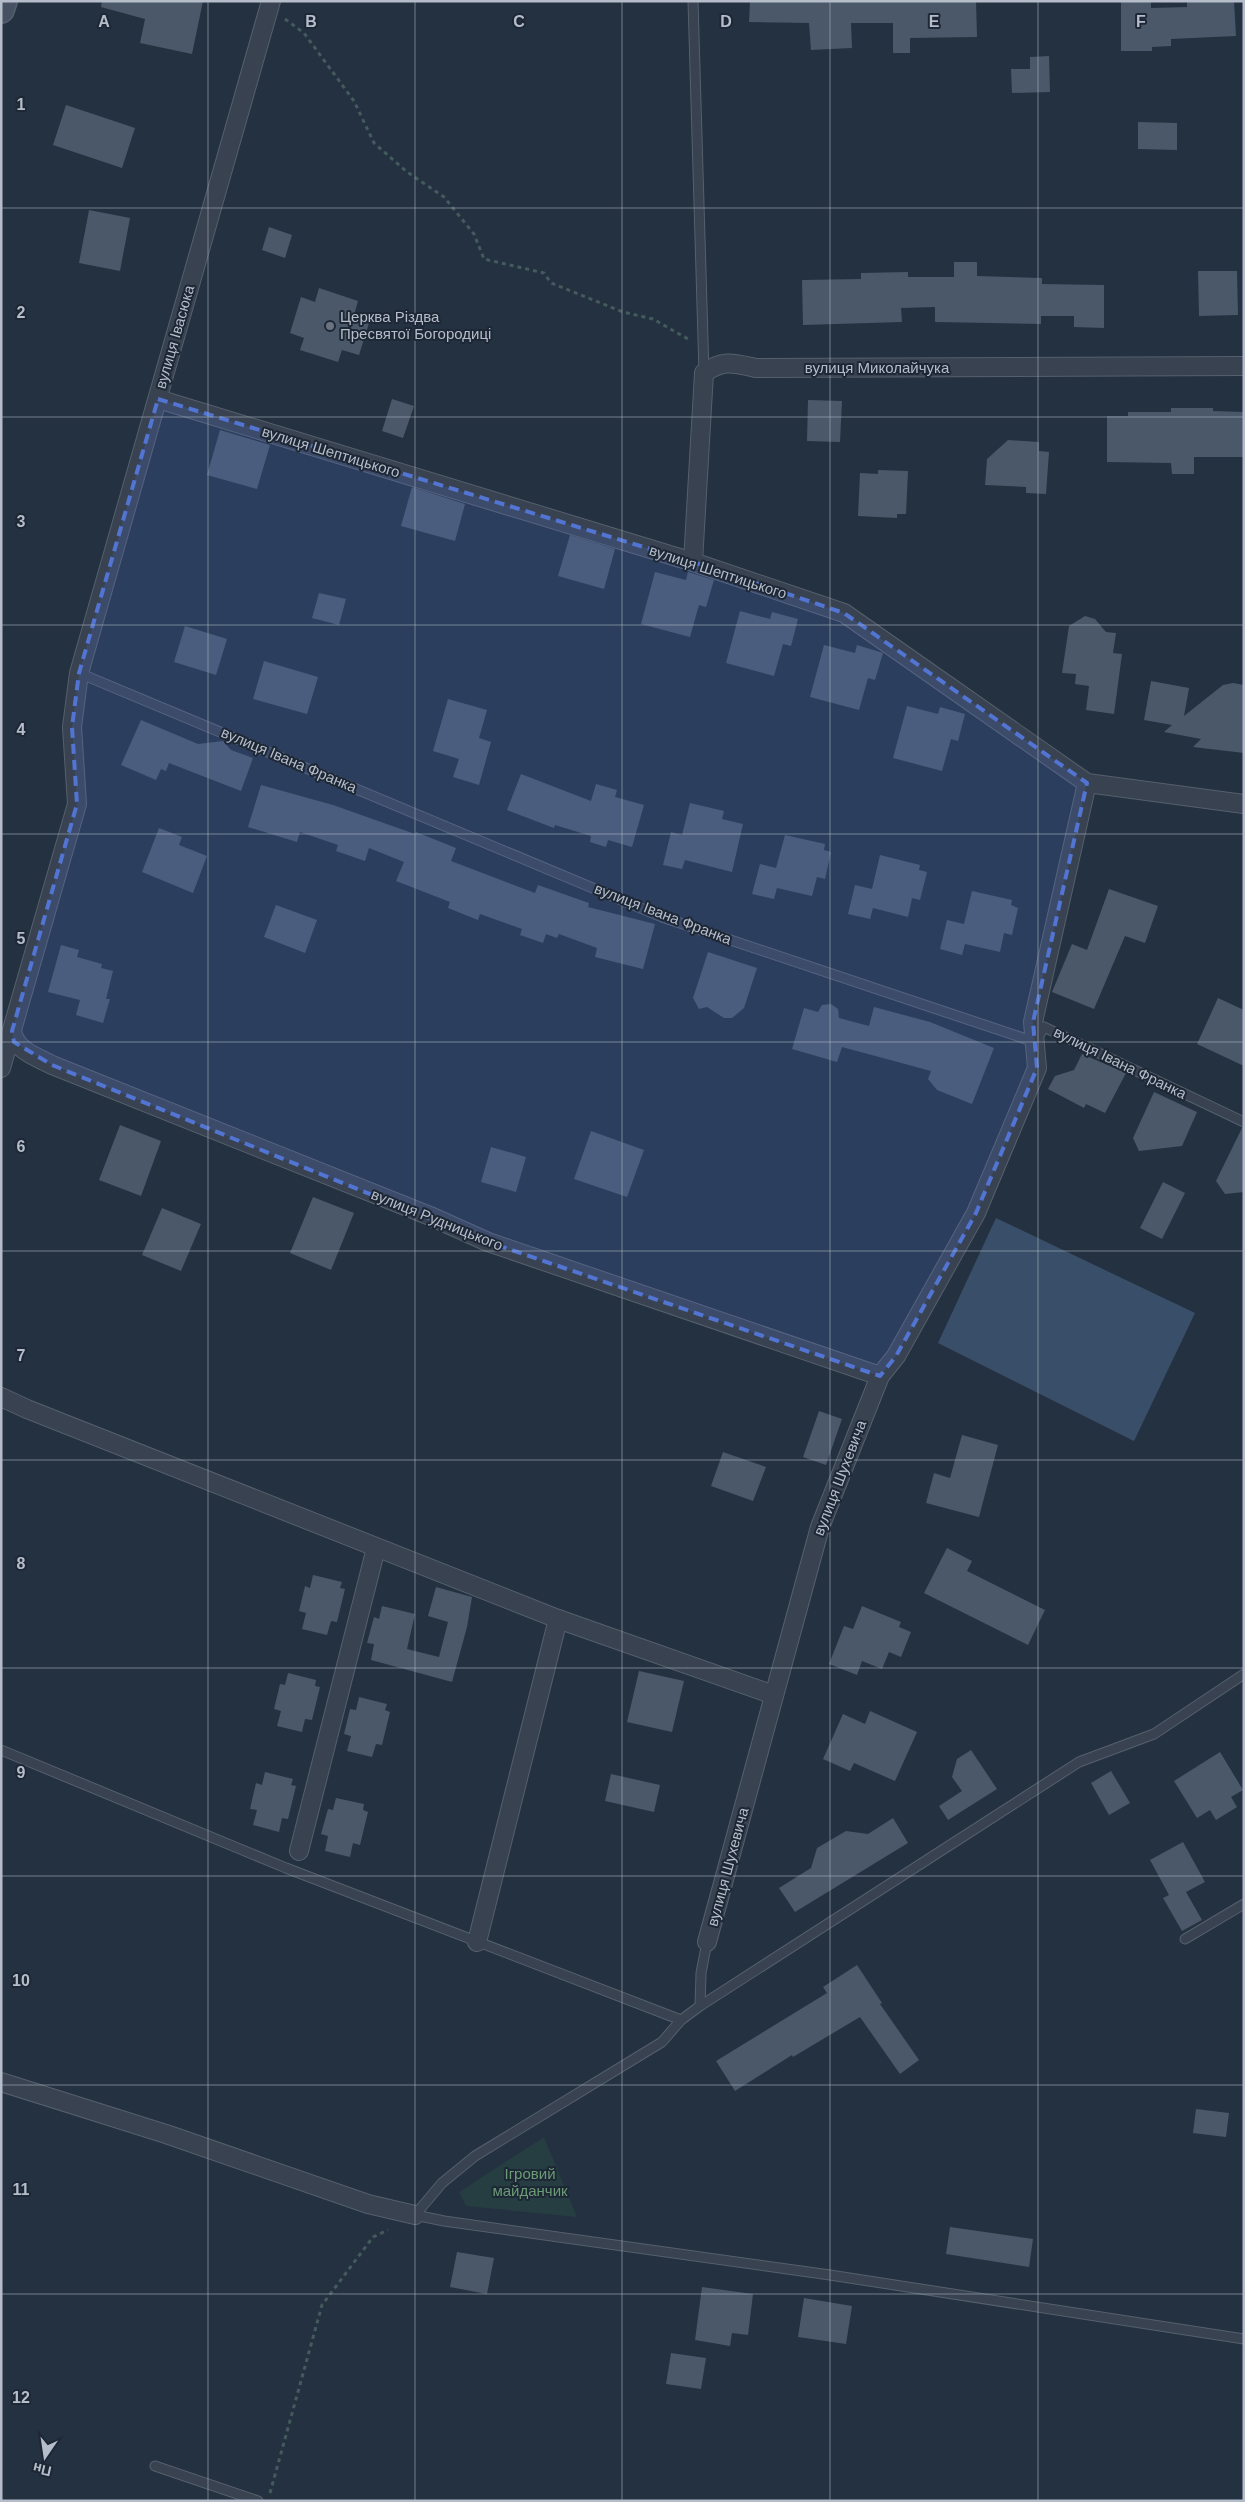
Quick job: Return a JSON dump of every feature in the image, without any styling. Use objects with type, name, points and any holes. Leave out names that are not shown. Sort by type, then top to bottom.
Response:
[{"type":"street","points":[[1,10],[4,1]]},
{"type":"street","name":"вулиця Івасюка","points":[[1,1068],[76,804],[72,727],[79,673],[271,5]]},
{"type":"street","name":"вулиця Миколайчука","points":[[704,373],[715,365],[731,363],[756,368],[1244,366]]},
{"type":"street","points":[[693,562],[704,373]]},
{"type":"street","name":"вулиця Шептицького","points":[[158,399],[693,562],[844,613],[1087,782],[1244,804]]},
{"type":"street","name":"вулиця Шухевича","points":[[707,1942],[820,1527],[880,1376],[896,1356],[976,1213],[1037,1068],[1033,1022],[1087,782]]},
{"type":"street","name":"вулиця Рудницького","points":[[12,1031],[14,1042],[24,1050],[52,1065],[430,1216],[488,1242],[880,1376]]},
{"type":"street","points":[[1,1397],[36,1413],[558,1619],[774,1696]]},
{"type":"street","points":[[299,1851],[376,1548]]},
{"type":"street","points":[[478,1942],[558,1619]]},
{"type":"street","points":[[1,2082],[166,2134],[368,2204],[415,2215]]},
{"type":"lane","points":[[693,1],[704,373]]},
{"type":"lane","name":"вулиця Івана Франка","points":[[79,673],[662,917],[1035,1042],[1044,1027],[1244,1122]]},
{"type":"lane","points":[[1244,1674],[1154,1734],[1079,1762],[700,2006],[681,2020],[662,2042],[475,2156],[442,2183],[415,2215],[444,2221],[830,2275],[1244,2338]]},
{"type":"lane","points":[[1,1750],[286,1868],[681,2020]]},
{"type":"lane","points":[[1185,1939],[1244,1904]]},
{"type":"lane","points":[[700,2006],[701,1973],[707,1942]]},
{"type":"lane","points":[[155,2466],[258,2501]]},
{"type":"path","points":[[271,5],[304,33],[354,101],[374,143],[407,172],[444,197],[474,234],[484,260],[544,273],[551,283],[623,312],[653,319],[682,338],[703,343]]},
{"type":"path","points":[[267,2501],[322,2305],[373,2238],[415,2215]]},
{"type":"highlighted area","points":[[158,399],[693,562],[844,613],[1087,783],[1033,1022],[1037,1068],[976,1213],[896,1356],[880,1376],[488,1242],[52,1065],[14,1042],[12,1031],[77,804],[72,727],[79,673]]},
{"type":"green space","name":"Ігровий майданчик","points":[[544,2137],[577,2217],[466,2206],[459,2192]]},
{"type":"water","points":[[996,1218],[1195,1313],[1134,1441],[938,1343]]},
{"type":"building","points":[[102,1],[203,1],[192,54],[140,43],[145,19],[101,7]]},
{"type":"building","points":[[750,1],[976,1],[977,37],[910,38],[910,53],[893,53],[893,23],[851,23],[852,48],[811,50],[809,23],[749,22]]},
{"type":"building","points":[[1121,1],[1151,1],[1151,8],[1187,7],[1187,1],[1234,1],[1236,36],[1171,39],[1171,46],[1152,47],[1152,51],[1121,51]]},
{"type":"building","points":[[1049,56],[1050,92],[1012,93],[1011,69],[1030,69],[1030,57]]},
{"type":"building","points":[[66,105],[135,128],[122,168],[53,145]]},
{"type":"building","points":[[1138,122],[1177,123],[1177,150],[1138,149]]},
{"type":"building","points":[[89,210],[130,218],[120,271],[79,263]]},
{"type":"building","points":[[269,227],[292,235],[285,258],[262,250]]},
{"type":"building","points":[[954,262],[977,262],[977,276],[1042,278],[1042,284],[1104,285],[1104,328],[1074,327],[1074,316],[1041,316],[1041,324],[935,322],[935,307],[901,308],[902,322],[803,325],[802,280],[861,279],[861,273],[908,272],[908,277],[954,277]]},
{"type":"building","points":[[1198,271],[1237,271],[1238,315],[1199,316]]},
{"type":"building","name":"Церква Різдва Пресвятої Богородиці","points":[[319,288],[358,301],[354,315],[370,320],[359,355],[342,350],[338,362],[300,350],[304,338],[290,333],[301,297],[315,302]]},
{"type":"building","points":[[392,399],[414,406],[403,438],[382,431]]},
{"type":"building","points":[[808,400],[842,401],[840,442],[807,441]]},
{"type":"building","points":[[1171,408],[1213,408],[1213,411],[1244,412],[1244,457],[1194,457],[1194,474],[1172,474],[1171,463],[1107,462],[1107,416],[1128,416],[1128,412],[1171,412]]},
{"type":"building","points":[[220,430],[270,445],[257,489],[207,475]]},
{"type":"building","points":[[1008,440],[1039,442],[1039,451],[1049,452],[1046,494],[1026,493],[1026,487],[985,485],[987,459]]},
{"type":"building","points":[[878,470],[908,471],[906,514],[897,514],[897,518],[858,516],[860,473],[878,474]]},
{"type":"building","points":[[412,487],[465,504],[455,541],[401,526]]},
{"type":"building","points":[[570,535],[615,549],[604,589],[558,576]]},
{"type":"building","points":[[655,572],[686,580],[688,572],[714,580],[706,607],[699,605],[690,637],[641,624]]},
{"type":"building","points":[[319,593],[346,599],[339,625],[312,618]]},
{"type":"building","points":[[740,611],[770,619],[772,612],[798,619],[791,646],[783,644],[774,676],[726,663]]},
{"type":"building","points":[[1085,616],[1095,619],[1106,632],[1116,633],[1113,653],[1122,654],[1114,714],[1086,710],[1089,686],[1075,684],[1076,674],[1062,673],[1069,626]]},
{"type":"building","points":[[185,626],[227,639],[216,675],[174,662]]},
{"type":"building","points":[[824,645],[855,653],[857,645],[883,653],[875,680],[868,678],[859,710],[810,697]]},
{"type":"building","points":[[264,661],[318,677],[307,714],[253,699]]},
{"type":"building","points":[[1151,681],[1189,688],[1184,716],[1223,685],[1233,683],[1244,685],[1244,753],[1193,747],[1201,739],[1164,732],[1172,725],[1144,720]]},
{"type":"building","points":[[448,699],[487,710],[479,738],[491,742],[479,785],[453,777],[459,759],[433,751]]},
{"type":"building","points":[[907,706],[938,714],[940,707],[965,714],[958,741],[951,739],[942,771],[893,758]]},
{"type":"building","points":[[141,720],[198,744],[223,741],[231,750],[253,758],[241,791],[169,763],[166,771],[161,769],[156,780],[121,765]]},
{"type":"building","points":[[521,774],[591,801],[596,784],[617,790],[615,797],[644,805],[632,847],[608,840],[606,847],[590,842],[591,836],[555,825],[554,828],[507,810]]},
{"type":"building","points":[[261,785],[333,805],[415,834],[416,832],[456,848],[451,861],[535,893],[538,885],[589,903],[588,907],[655,924],[643,969],[595,957],[597,948],[559,934],[557,938],[546,934],[543,943],[520,935],[522,929],[480,914],[478,920],[448,908],[450,902],[396,881],[404,862],[369,848],[365,861],[336,851],[338,845],[300,832],[297,842],[248,827]]},
{"type":"building","points":[[690,803],[724,811],[722,819],[743,824],[732,872],[685,860],[682,869],[663,865],[671,832],[682,835]]},
{"type":"building","points":[[159,828],[182,837],[179,845],[207,856],[193,893],[142,872]]},
{"type":"building","points":[[785,835],[825,844],[824,850],[831,852],[825,879],[817,877],[812,896],[777,888],[774,899],[752,894],[760,864],[776,868]]},
{"type":"building","points":[[880,855],[920,865],[919,870],[927,872],[920,900],[912,898],[908,917],[873,908],[870,919],[848,914],[855,885],[872,889]]},
{"type":"building","points":[[1109,889],[1158,906],[1145,943],[1125,936],[1094,1009],[1052,992],[1072,944],[1087,950]]},
{"type":"building","points":[[972,891],[1012,900],[1011,905],[1018,908],[1012,935],[1004,933],[1000,952],[965,944],[962,955],[940,949],[947,920],[964,924]]},
{"type":"building","points":[[276,905],[317,920],[305,953],[264,937]]},
{"type":"building","points":[[61,945],[79,950],[77,957],[102,964],[101,968],[113,971],[106,999],[110,999],[103,1023],[76,1015],[80,1000],[48,992]]},
{"type":"building","points":[[708,952],[757,968],[744,1008],[732,1018],[724,1018],[707,1007],[699,1009],[693,998]]},
{"type":"building","points":[[1218,998],[1244,1010],[1244,1066],[1197,1044]]},
{"type":"building","points":[[831,1004],[838,1009],[839,1018],[869,1026],[874,1007],[930,1022],[994,1048],[972,1104],[937,1090],[928,1079],[931,1071],[842,1047],[837,1062],[792,1049],[804,1008],[818,1012],[822,1005]]},
{"type":"building","points":[[1082,1054],[1126,1073],[1105,1113],[1086,1104],[1084,1108],[1048,1089],[1055,1076],[1074,1070]]},
{"type":"building","points":[[1154,1092],[1197,1112],[1182,1146],[1139,1151],[1133,1138]]},
{"type":"building","points":[[120,1125],[161,1141],[141,1196],[99,1180]]},
{"type":"building","points":[[1242,1128],[1244,1128],[1244,1192],[1225,1194],[1216,1181]]},
{"type":"building","points":[[591,1131],[644,1150],[627,1197],[574,1179]]},
{"type":"building","points":[[491,1147],[526,1157],[516,1192],[481,1182]]},
{"type":"building","points":[[1163,1182],[1185,1193],[1162,1239],[1140,1228]]},
{"type":"building","points":[[313,1197],[354,1213],[331,1270],[290,1253]]},
{"type":"building","points":[[162,1208],[201,1224],[181,1271],[142,1255]]},
{"type":"building","points":[[819,1411],[842,1419],[826,1465],[803,1457]]},
{"type":"building","points":[[962,1435],[998,1445],[979,1517],[926,1503],[934,1473],[950,1478]]},
{"type":"building","points":[[723,1452],[766,1467],[753,1501],[711,1486]]},
{"type":"building","points":[[947,1548],[972,1561],[967,1571],[1045,1610],[1028,1645],[924,1593]]},
{"type":"building","points":[[313,1575],[342,1582],[340,1588],[345,1589],[337,1622],[331,1621],[327,1635],[302,1629],[306,1613],[299,1611],[305,1586],[310,1588]]},
{"type":"building","points":[[436,1587],[472,1597],[467,1627],[452,1682],[371,1660],[374,1644],[367,1643],[374,1617],[379,1619],[382,1606],[415,1614],[407,1649],[439,1657],[448,1622],[428,1616]]},
{"type":"building","points":[[862,1606],[901,1622],[899,1627],[911,1632],[901,1657],[889,1652],[882,1669],[862,1661],[857,1675],[829,1664],[844,1626],[853,1629]]},
{"type":"building","points":[[639,1671],[684,1681],[672,1732],[627,1722]]},
{"type":"building","points":[[288,1673],[316,1680],[315,1686],[320,1687],[312,1720],[305,1719],[302,1732],[277,1726],[281,1711],[274,1709],[280,1684],[285,1685]]},
{"type":"building","points":[[359,1697],[387,1704],[385,1710],[390,1712],[382,1745],[376,1744],[372,1757],[347,1751],[351,1736],[344,1734],[350,1709],[356,1710]]},
{"type":"building","points":[[870,1711],[917,1732],[895,1781],[854,1763],[850,1771],[823,1759],[843,1714],[865,1724]]},
{"type":"building","points":[[971,1750],[997,1789],[948,1820],[939,1806],[962,1791],[952,1777],[957,1759]]},
{"type":"building","points":[[1220,1752],[1243,1790],[1231,1797],[1237,1807],[1216,1820],[1210,1810],[1197,1818],[1174,1781]]},
{"type":"building","points":[[1111,1771],[1130,1803],[1109,1815],[1091,1783]]},
{"type":"building","points":[[265,1772],[293,1779],[291,1785],[296,1786],[288,1819],[282,1818],[279,1832],[253,1825],[257,1810],[250,1809],[256,1783],[262,1785]]},
{"type":"building","points":[[611,1774],[660,1785],[654,1812],[605,1801]]},
{"type":"building","points":[[336,1798],[364,1804],[363,1810],[368,1812],[360,1845],[353,1843],[350,1857],[325,1851],[328,1836],[321,1834],[328,1809],[333,1810]]},
{"type":"building","points":[[893,1818],[908,1843],[795,1912],[779,1888],[811,1868],[817,1848],[846,1831],[868,1834]]},
{"type":"building","points":[[1183,1842],[1205,1882],[1186,1892],[1202,1920],[1182,1931],[1163,1898],[1169,1895],[1150,1860]]},
{"type":"building","points":[[857,1965],[882,2003],[880,2004],[919,2060],[900,2074],[860,2017],[793,2057],[792,2055],[735,2091],[716,2061],[827,1993],[823,1987]]},
{"type":"building","points":[[1196,2109],[1229,2113],[1226,2137],[1193,2133]]},
{"type":"building","points":[[950,2227],[1033,2239],[1029,2267],[946,2254]]},
{"type":"building","points":[[457,2252],[494,2258],[487,2294],[450,2287]]},
{"type":"building","points":[[702,2287],[753,2294],[748,2335],[732,2333],[730,2346],[695,2340]]},
{"type":"building","points":[[804,2298],[852,2306],[846,2344],[798,2337]]},
{"type":"building","points":[[671,2353],[706,2358],[701,2389],[666,2384]]},
{"type":"place","name":"Церква Різдва Пресвятої Богородиці","points":[[330,326]]}]
